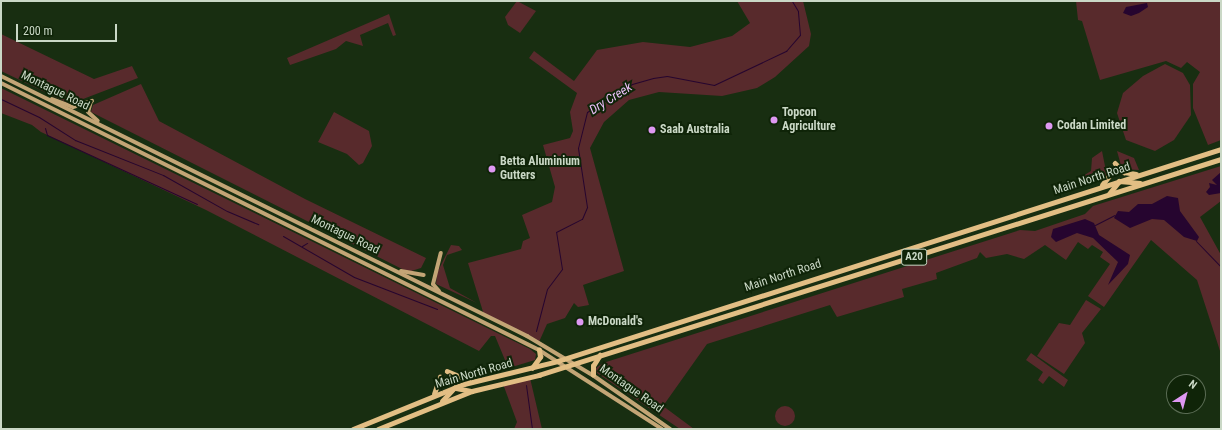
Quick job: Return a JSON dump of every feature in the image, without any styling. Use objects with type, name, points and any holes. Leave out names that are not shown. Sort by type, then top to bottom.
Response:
[{"type":"highway","name":"Main North Road","points":[[353,429],[454,388],[565,358],[1221,149]]},
{"type":"highway","name":"Main North Road","points":[[378,429],[440,403],[472,392],[567,366],[1221,159]]},
{"type":"highway","points":[[1115,163],[1126,173],[1139,174]]},
{"type":"highway","points":[[1101,186],[1112,172]]},
{"type":"highway","points":[[1105,196],[1119,181],[1148,182]]},
{"type":"highway","points":[[532,368],[540,357],[539,350]]},
{"type":"highway","points":[[593,375],[593,366],[600,355]]},
{"type":"highway","points":[[447,371],[474,382]]},
{"type":"highway","points":[[433,396],[440,385],[440,377]]},
{"type":"highway","points":[[440,403],[454,388],[472,392]]},
{"type":"highway","points":[[384,416],[388,425]]},
{"type":"main road","name":"Montague Road","points":[[1,76],[422,284],[565,358],[593,375],[670,429]]},
{"type":"main road","name":"Montague Road","points":[[1,83],[427,293],[539,350],[558,360],[662,429]]},
{"type":"main road","points":[[41,95],[74,107],[92,101],[88,112],[107,128]]},
{"type":"main road","points":[[441,253],[433,284],[443,295]]},
{"type":"main road","points":[[385,266],[424,275]]},
{"type":"main road","points":[[404,282],[422,284],[427,293]]},
{"type":"shaded area","points":[[517,1],[536,11],[520,33],[508,25],[505,17]]},
{"type":"shaded area","points":[[737,1],[803,1],[811,34],[809,46],[775,77],[757,88],[722,96],[659,92],[629,100],[604,122],[590,148],[624,271],[583,285],[589,305],[578,307],[574,303],[565,318],[547,324],[539,342],[484,315],[468,263],[521,249],[523,241],[530,238],[522,215],[552,202],[555,187],[543,145],[570,138],[573,131],[570,112],[577,93],[529,58],[534,51],[574,81],[597,50],[643,42],[690,47],[732,36],[750,23]]},
{"type":"shaded area","points":[[1076,1],[1221,1],[1221,140],[1208,145],[1193,108],[1193,84],[1200,72],[1187,62],[1181,68],[1166,61],[1100,80],[1082,21],[1078,20]]},
{"type":"shaded area","points":[[1147,3],[1148,7],[1139,13],[1131,16],[1123,13],[1126,7]]},
{"type":"shaded area","points":[[389,14],[396,35],[393,36],[388,23],[360,35],[363,46],[346,41],[336,49],[290,65],[287,58]]},
{"type":"shaded area","points":[[1,34],[94,79],[132,66],[138,78],[70,104],[1,71]]},
{"type":"shaded area","points":[[1165,64],[1183,73],[1190,85],[1191,115],[1174,140],[1155,151],[1126,140],[1117,113],[1123,93],[1143,76]]},
{"type":"shaded area","points":[[141,84],[159,121],[305,199],[426,258],[421,268],[408,272],[91,112],[93,105]]},
{"type":"shaded area","points":[[1,88],[530,349],[536,354],[535,360],[512,367],[505,360],[495,336],[491,336],[479,351],[206,210],[41,132],[32,125],[1,113]]},
{"type":"shaded area","points":[[334,112],[369,131],[372,146],[363,163],[359,165],[347,154],[318,142]]},
{"type":"shaded area","points":[[1102,151],[1107,176],[1085,185],[1083,176],[1091,171],[1092,158]]},
{"type":"shaded area","points":[[1117,151],[1134,158],[1139,170],[1122,169]]},
{"type":"shaded area","points":[[1221,166],[1221,201],[1200,217],[1221,255],[1221,354],[1197,280],[1151,240],[1104,307],[1088,296],[1110,264],[1100,257],[1103,252],[1092,245],[1088,249],[1078,242],[1066,260],[1045,245],[1024,259],[1007,254],[986,258],[980,252],[977,258],[936,273],[937,279],[902,289],[904,297],[837,317],[830,305],[707,344],[663,406],[694,429],[680,429],[597,373],[596,368],[603,363],[1020,230],[1035,231],[1085,214],[1093,206]]},
{"type":"shaded area","points":[[1221,172],[1221,193],[1209,195],[1206,192],[1210,187],[1209,183],[1217,185],[1212,180]]},
{"type":"shaded area","points":[[1167,196],[1178,198],[1180,211],[1199,237],[1197,241],[1184,237],[1164,220],[1152,219],[1130,228],[1114,218],[1118,211],[1129,212],[1138,204],[1152,204]]},
{"type":"shaded area","points":[[1085,219],[1094,223],[1099,235],[1130,255],[1128,264],[1108,285],[1118,262],[1093,238],[1077,233],[1056,242],[1051,237],[1053,229]]},
{"type":"shaded area","points":[[451,245],[459,246],[462,250],[447,255],[443,265],[450,288],[477,303],[436,284],[437,273]]},
{"type":"shaded area","points":[[1086,300],[1101,309],[1082,333],[1085,343],[1064,374],[1037,356],[1059,323],[1070,325]]},
{"type":"shaded area","points":[[1031,353],[1068,380],[1064,387],[1049,376],[1043,384],[1038,380],[1043,372],[1026,360]]},
{"type":"shaded area","points":[[530,378],[542,429],[514,429],[517,422],[503,384]]},
{"type":"shaded area","points":[[781,406],[789,406],[795,412],[795,420],[789,426],[781,426],[775,420],[775,412]]},
{"type":"waterway","name":"Dry Creek","points":[[536,331],[547,289],[562,269],[556,232],[582,219],[587,207],[578,148],[587,112],[632,84],[667,76],[714,85],[786,51],[800,35],[798,11],[792,1]]},
{"type":"waterway","points":[[1,99],[39,117],[75,140],[163,175],[227,211],[258,224]]},
{"type":"waterway","points":[[45,128],[47,135],[197,204]]},
{"type":"waterway","points":[[1095,225],[1115,215]]},
{"type":"waterway","points":[[283,236],[354,277],[437,309]]},
{"type":"waterway","points":[[1196,241],[1221,267]]},
{"type":"waterway","points":[[302,246],[307,243]]},
{"type":"waterway","name":"Dry Creek","points":[[526,385],[532,429]]},
{"type":"place","name":"Topcon Agriculture","points":[[774,120]]},
{"type":"place","name":"Codan Limited","points":[[1049,126]]},
{"type":"place","name":"Saab Australia","points":[[652,130]]},
{"type":"place","name":"Betta Aluminium Gutters","points":[[492,169]]},
{"type":"place","name":"McDonald's","points":[[580,322]]}]
